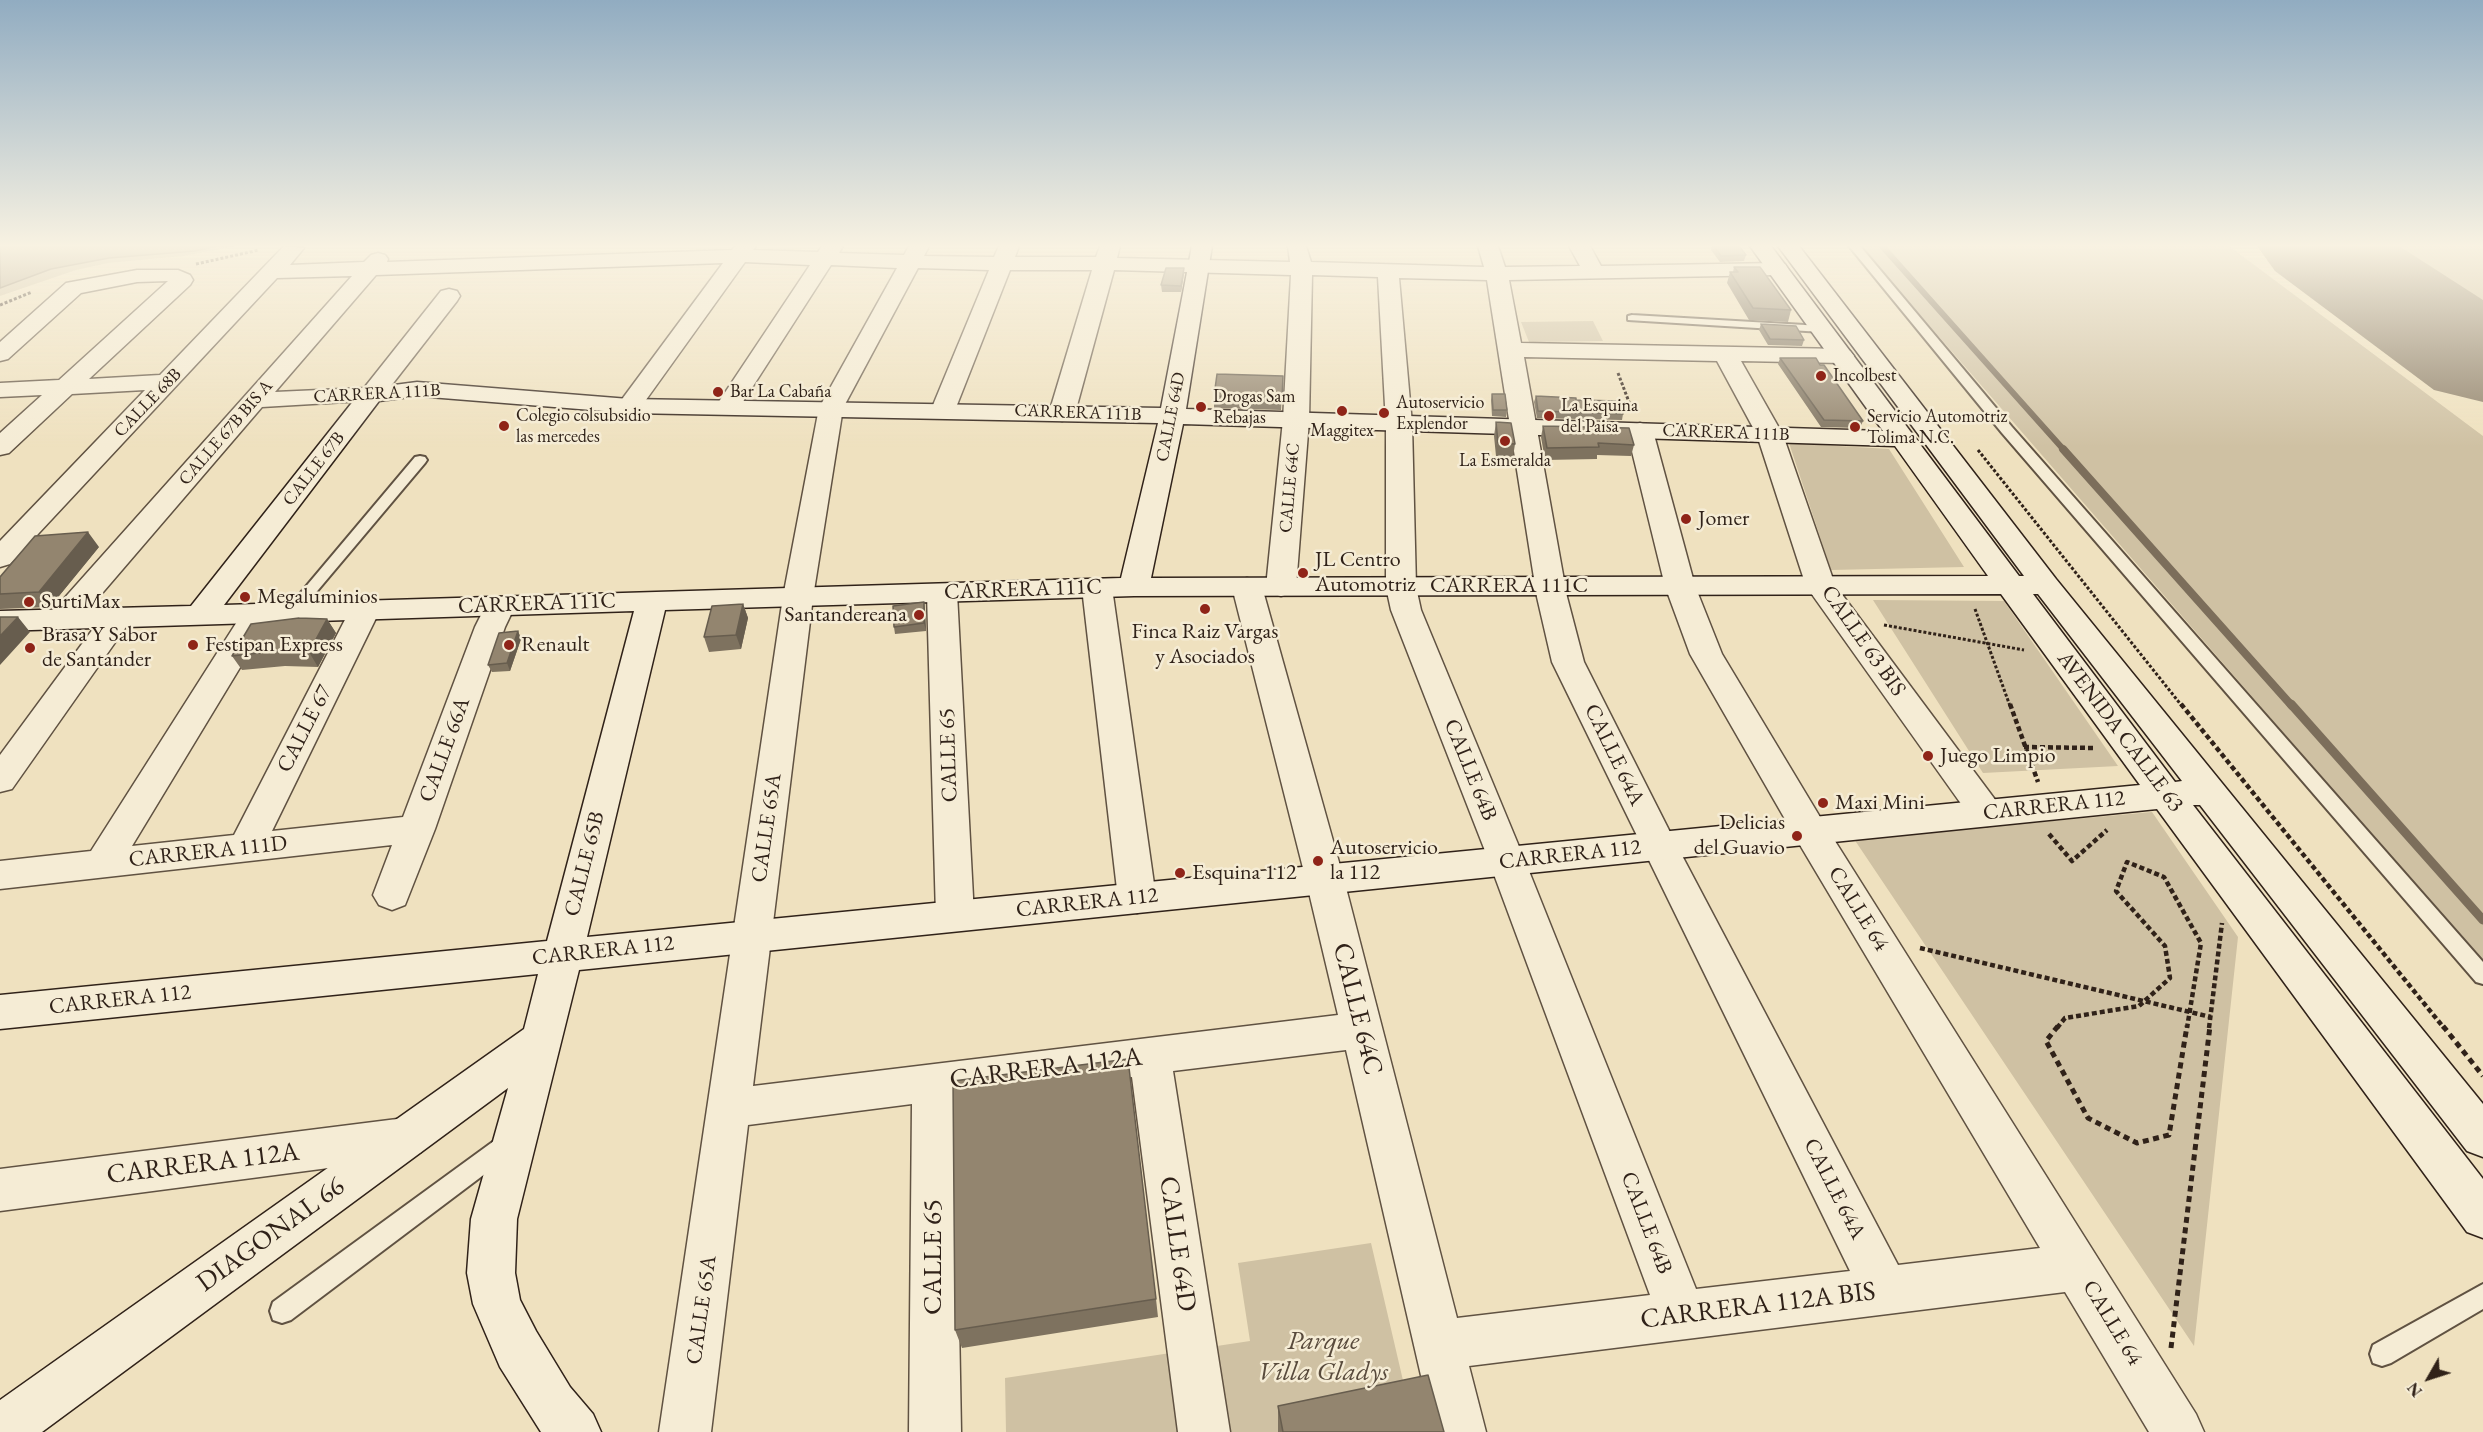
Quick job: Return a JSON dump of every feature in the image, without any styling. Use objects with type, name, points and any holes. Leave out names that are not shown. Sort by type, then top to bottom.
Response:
[{"type":"street","points":[[0,354],[46,313]]},
{"type":"street","points":[[0,447],[147,313]]},
{"type":"street","name":"CALLE 68B","points":[[0,558],[233,313]]},
{"type":"street","name":"CALLE 67B BIS A","points":[[63,619],[331,313]]},
{"type":"street","name":"CALLE 67B","points":[[200,615],[436,313]]},
{"type":"street","points":[[629,406],[698,313]]},
{"type":"street","points":[[728,406],[790,313]]},
{"type":"street","name":"CALLE 65A","points":[[685,1432],[798,597],[831,408],[883,313]]},
{"type":"street","points":[[943,410],[982,313]]},
{"type":"street","points":[[1062,413],[1091,313]]},
{"type":"street","name":"CALLE 64D","points":[[1134,587],[1172,416],[1191,313]]},
{"type":"street","name":"CALLE 64C","points":[[1281,587],[1296,420],[1298,313]]},
{"type":"street","name":"CALLE 64B","points":[[1398,313],[1401,587],[1406,610],[1507,861],[1682,1315]]},
{"type":"street","name":"CALLE 64A","points":[[1504,313],[1550,586],[1558,628],[1568,662],[1885,1290]]},
{"type":"street","name":"AVENIDA CALLE 63","points":[[1813,313],[1822,329],[2011,586],[2483,1216]]},
{"type":"street","name":"AVENIDA CALLE 63","points":[[1827,313],[2483,1137]]},
{"type":"street","points":[[1511,350],[1842,356]]},
{"type":"street","name":"CALLE 63 BIS","points":[[1726,354],[1770,435],[1821,586],[1987,813]]},
{"type":"street","points":[[0,390],[169,382]]},
{"type":"street","name":"CARRERA 111B","points":[[255,400],[371,395],[417,389],[454,390],[629,406],[1062,413],[1902,439]]},
{"type":"street","name":"CALLE 64","points":[[1640,431],[1680,586],[1706,654],[1810,831],[2171,1420]]},
{"type":"street","name":"CARRERA 111C","points":[[0,621],[1134,587],[2046,585]]},
{"type":"street","name":"CALLE 64C","points":[[1247,587],[1325,879],[1461,1432]]},
{"type":"street","points":[[1097,588],[1137,898]]},
{"type":"street","name":"CALLE 65","points":[[942,593],[956,916]]},
{"type":"street","name":"CALLE 65B","points":[[575,1432],[552,1405],[518,1349],[497,1304],[491,1273],[494,1219],[542,1039],[651,601]]},
{"type":"street","name":"CALLE 66A","points":[[392,896],[490,627],[500,606]]},
{"type":"street","name":"CALLE 67","points":[[246,848],[365,610]]},
{"type":"street","points":[[102,864],[258,613]]},
{"type":"street","points":[[0,780],[118,617]]},
{"type":"street","name":"CARRERA 112","points":[[0,1012],[2209,791]]},
{"type":"street","name":"CARRERA 111D","points":[[0,875],[417,829]]},
{"type":"street","name":"CARRERA 112A","points":[[729,1108],[1362,1030]]},
{"type":"street","name":"DIAGONAL 66","points":[[4,1426],[542,1039]]},
{"type":"street","name":"CALLE 64D","points":[[1150,1056],[1204,1432]]},
{"type":"street","name":"CALLE 65","points":[[933,1083],[934,1432]]},
{"type":"street","name":"CARRERA 112A","points":[[0,1190],[405,1138]]},
{"type":"street","name":"CARRERA 112A BIS","points":[[1439,1345],[2077,1268]]},
{"type":"lane","points":[[1910,313],[2007,430],[2483,976]]},
{"type":"lane","points":[[1632,318],[1822,329]]},
{"type":"lane","points":[[292,612],[420,460]]},
{"type":"lane","points":[[282,1311],[517,1137]]},
{"type":"lane","points":[[2382,1354],[2483,1296]]},
{"type":"path","points":[[1610,352],[1640,431]]},
{"type":"path","points":[[1973,443],[2212,744],[2483,1076]]},
{"type":"path","points":[[1972,598],[2038,783]]},
{"type":"path","points":[[1845,618],[2031,652]]},
{"type":"path","points":[[2024,747],[2100,748]]},
{"type":"path","points":[[2045,829],[2072,861],[2111,826]]},
{"type":"path","points":[[2127,862],[2164,877],[2201,943],[2169,1136],[2137,1143],[2088,1118],[2046,1041],[2065,1018],[2139,1006],[2145,1001],[2170,978],[2165,946],[2116,891],[2127,862]]},
{"type":"path","points":[[2171,1420],[2211,1017],[2224,910]]},
{"type":"path","points":[[1876,938],[2211,1017]]},
{"type":"green space","points":[[1918,313],[2318,313],[2483,436],[2483,962]]},
{"type":"green space","points":[[1593,321],[1603,341],[1529,342],[1521,322]]},
{"type":"green space","points":[[1789,443],[1889,449],[1964,567],[1831,570]]},
{"type":"green space","points":[[1873,600],[2004,601],[2118,766],[1983,773]]},
{"type":"green space","points":[[2152,812],[2238,937],[2194,1346],[1854,839]]},
{"type":"green space","name":"Parque Villa Gladys","points":[[1371,1243],[1415,1432],[1006,1432],[1005,1378],[1250,1341],[1238,1263]]},
{"type":"building","points":[[1761,324],[1796,326],[1804,340],[1770,339]]},
{"type":"building","points":[[1780,358],[1816,358],[1820,365],[1824,365],[1863,421],[1824,420]]},
{"type":"building","points":[[1217,374],[1283,376],[1282,398],[1214,396]]},
{"type":"building","points":[[1492,394],[1505,394],[1507,410],[1493,410]]},
{"type":"building","points":[[1536,396],[1619,401],[1623,414],[1538,411]]},
{"type":"building","points":[[1496,422],[1511,423],[1515,444],[1498,443]]},
{"type":"building","points":[[1543,426],[1629,428],[1634,445],[1598,443],[1599,447],[1547,448]]},
{"type":"building","points":[[88,532],[39,592],[0,594],[0,577],[35,536]]},
{"type":"building","points":[[924,602],[924,623],[894,627],[893,606]]},
{"type":"building","points":[[743,604],[736,635],[704,637],[712,606]]},
{"type":"building","points":[[0,617],[18,617],[0,636]]},
{"type":"building","points":[[299,618],[327,619],[309,652],[276,651],[232,656],[251,624]]},
{"type":"building","points":[[518,631],[507,663],[488,665],[499,633]]},
{"type":"building","points":[[1128,1059],[1156,1299],[955,1330],[953,1081]]},
{"type":"building","points":[[1428,1375],[1444,1432],[1283,1432],[1278,1406]]},
{"type":"waterway","points":[[1942,313],[2064,450]]},
{"type":"waterway","points":[[2063,449],[2292,706]]},
{"type":"waterway","points":[[2291,704],[2483,920]]},
{"type":"runway","points":[[2413,313],[2483,361]]},
{"type":"place","name":"Incolbest","points":[[1821,376]]},
{"type":"place","name":"Bar La Cabaña","points":[[718,392]]},
{"type":"place","name":"Drogas Sam Rebajas","points":[[1201,407]]},
{"type":"place","name":"Maggitex","points":[[1342,411]]},
{"type":"place","name":"Autoservicio Explendor","points":[[1384,413]]},
{"type":"place","name":"La Esquina del Paisa","points":[[1549,416]]},
{"type":"place","name":"Colegio colsubsidio las mercedes","points":[[504,426]]},
{"type":"place","name":"Servicio Automotriz Tolima N.C.","points":[[1855,427]]},
{"type":"place","name":"La Esmeralda","points":[[1505,441]]},
{"type":"place","name":"Jomer","points":[[1686,519]]},
{"type":"place","name":"JL Centro Automotriz","points":[[1303,573]]},
{"type":"place","name":"Megaluminios","points":[[245,597]]},
{"type":"place","name":"SurtiMax","points":[[29,602]]},
{"type":"place","name":"Finca Raiz Vargas y Asociados","points":[[1205,609]]},
{"type":"place","name":"Santandereana","points":[[919,615]]},
{"type":"place","name":"Festipan Express","points":[[193,645]]},
{"type":"place","name":"Renault","points":[[509,645]]},
{"type":"place","name":"Brasa Y Sabor de Santander","points":[[30,648]]},
{"type":"place","name":"Juego Limpio","points":[[1928,756]]},
{"type":"place","name":"Maxi Mini","points":[[1823,803]]},
{"type":"place","name":"Delicias del Guavio","points":[[1797,836]]},
{"type":"place","name":"Autoservicio la 112","points":[[1318,861]]},
{"type":"place","name":"Esquina 112","points":[[1180,873]]}]
